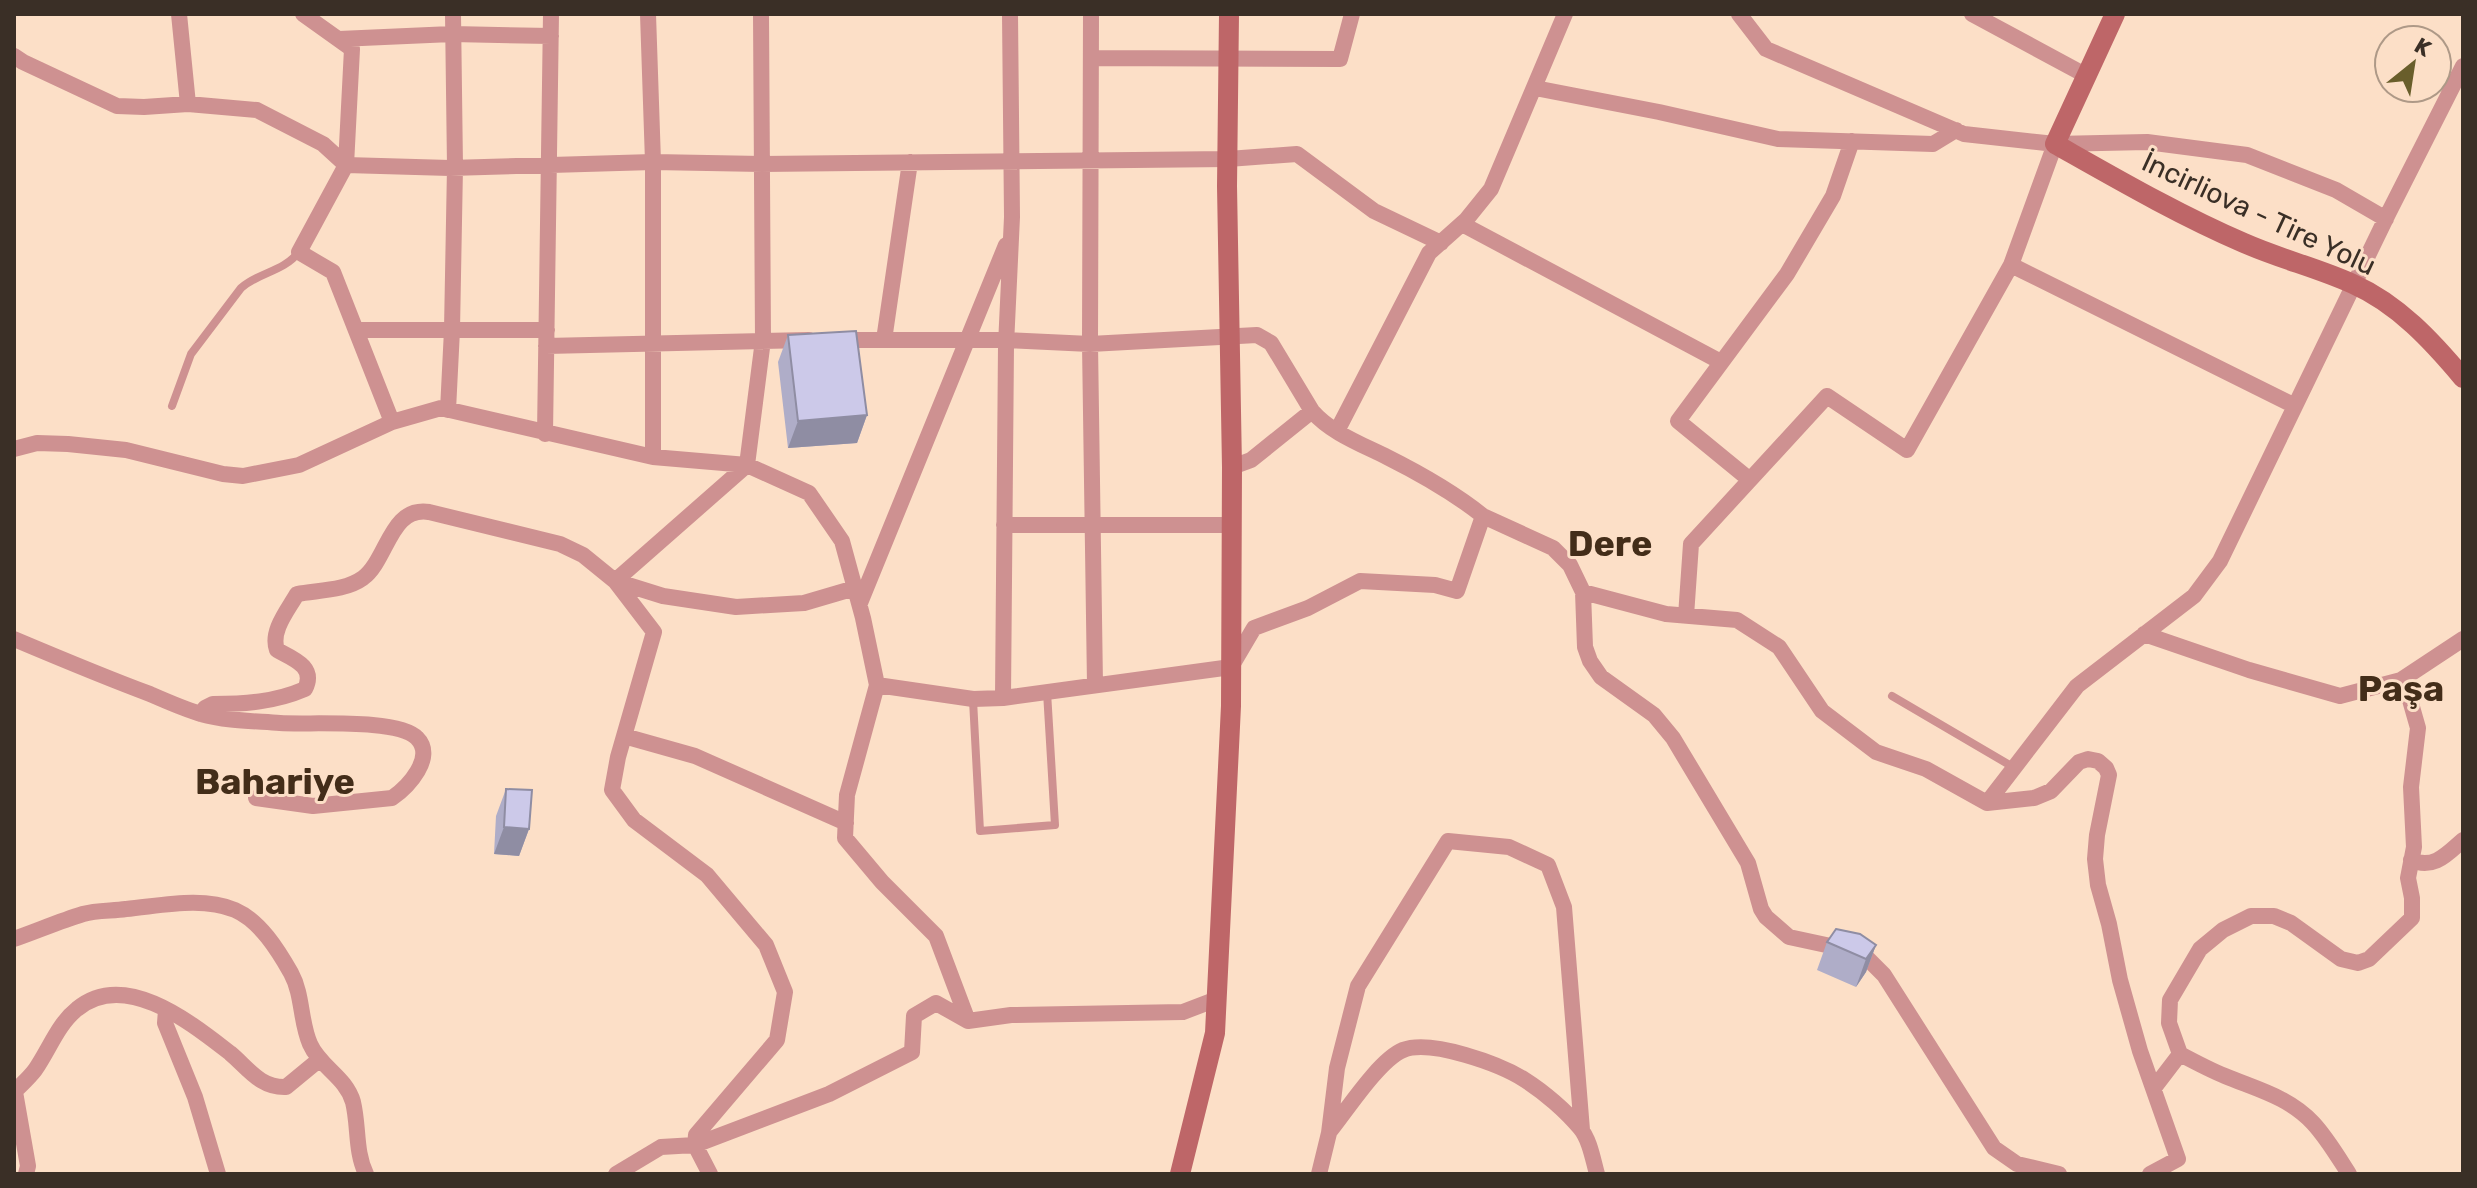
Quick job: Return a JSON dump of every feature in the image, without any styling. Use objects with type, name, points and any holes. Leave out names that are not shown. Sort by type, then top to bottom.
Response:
[{"type":"street","points":[[179,14],[188,104]]},
{"type":"street","points":[[303,14],[352,49],[346,165],[299,252],[333,272],[392,422]]},
{"type":"street","points":[[448,410],[455,167],[453,14]]},
{"type":"street","points":[[545,434],[551,14]]},
{"type":"street","points":[[648,14],[653,162],[653,457]]},
{"type":"street","points":[[615,581],[747,465],[763,340],[761,14]]},
{"type":"street","points":[[1003,698],[1006,340],[1011,232],[1010,14]]},
{"type":"street","points":[[1091,14],[1090,344],[1095,685]]},
{"type":"street","points":[[1180,1174],[1215,1033],[1231,706],[1229,14]]},
{"type":"street","points":[[1091,58],[1340,59],[1352,14]]},
{"type":"street","points":[[1337,431],[1429,253],[1462,224],[1491,189],[1565,14]]},
{"type":"street","points":[[1739,14],[1766,49],[1964,134],[2055,144],[2147,142],[2247,155],[2336,190],[2386,219]]},
{"type":"street","points":[[1972,14],[2087,76]]},
{"type":"street","points":[[1686,616],[1691,544],[1827,396],[1907,450],[2011,265],[2055,144],[2115,14]]},
{"type":"street","points":[[339,39],[452,34],[551,36]]},
{"type":"street","points":[[17,65],[117,106],[188,104],[257,110],[323,144],[346,165],[455,167],[653,162],[762,164],[1228,159],[1297,154],[1374,211],[1441,243]]},
{"type":"street","points":[[1987,803],[2077,686],[2194,596],[2220,561],[2463,66]]},
{"type":"street","points":[[1535,88],[1778,139],[1933,144],[1956,130]]},
{"type":"street","points":[[1750,480],[1678,421],[1787,274],[1833,196],[1852,141]]},
{"type":"street","name":"İncirliova - Tire Yolu","points":[[2055,144],[2200,223],[2246,244],[2354,284],[2409,321],[2436,345],[2463,378]]},
{"type":"street","points":[[884,340],[910,162]]},
{"type":"street","points":[[1462,224],[1721,362]]},
{"type":"street","points":[[858,596],[1011,232]]},
{"type":"street","points":[[2011,265],[2295,406]]},
{"type":"street","points":[[356,330],[452,330],[653,343],[1006,340],[1090,344],[1257,335],[1271,343],[1318,419],[1447,489],[1483,516],[1553,548],[1570,565],[1583,592],[1585,647],[1590,661],[1601,677],[1654,715],[1673,738],[1748,863],[1761,909],[1772,924],[1799,941],[1845,948],[1868,959],[1884,975],[1994,1148],[2017,1164],[2059,1174]]},
{"type":"street","points":[[14,449],[37,443],[126,450],[243,476],[299,465],[392,422],[441,408],[653,457],[747,465],[809,493],[842,541],[858,596],[877,685],[847,795],[845,838],[882,882],[936,936],[968,1021]]},
{"type":"street","points":[[1232,467],[1251,460],[1312,411]]},
{"type":"street","points":[[201,714],[213,704],[269,701],[305,689],[309,679],[306,668],[277,650],[274,642],[276,632],[297,594],[341,587],[362,579],[376,563],[399,523],[411,513],[429,512],[549,541],[583,555],[615,581],[654,632],[612,790],[634,820],[707,875],[766,945],[785,992],[777,1040],[696,1135],[695,1145],[710,1174]]},
{"type":"street","points":[[1231,667],[1254,628],[1308,608],[1360,581],[1435,585],[1457,591],[1483,516]]},
{"type":"street","points":[[1004,525],[1231,525]]},
{"type":"street","points":[[615,581],[663,596],[736,607],[858,596]]},
{"type":"street","points":[[1583,592],[1666,614],[1737,620],[1779,647],[1822,711],[1876,752],[1926,769],[1987,803],[2034,798],[2051,791],[2079,762],[2088,759],[2098,761],[2106,768],[2109,775],[2095,859],[2098,885],[2140,1051],[2178,1159],[2150,1174]]},
{"type":"street","points":[[2144,634],[2249,670],[2340,696],[2401,680],[2463,639]]},
{"type":"street","points":[[14,639],[201,714],[289,724],[384,725],[412,734],[423,747],[418,771],[392,798],[313,806],[256,798]]},
{"type":"street","points":[[877,685],[973,699],[1003,698],[1231,667]]},
{"type":"street","points":[[2349,1174],[2327,1140],[2298,1109],[2283,1099],[2180,1054],[2169,1023],[2170,1000],[2193,959],[2208,940],[2251,916],[2274,916],[2291,923],[2346,962],[2363,962],[2412,918],[2408,878],[2414,847],[2411,787],[2418,728],[2401,680]]},
{"type":"street","points":[[624,736],[695,756],[846,823]]},
{"type":"street","points":[[2411,860],[2425,864],[2439,861],[2463,840]]},
{"type":"street","points":[[1319,1174],[1329,1133],[1337,1068],[1358,986],[1448,841],[1509,847],[1548,865],[1564,907],[1582,1130],[1597,1174]]},
{"type":"street","points":[[14,939],[86,913],[190,903],[214,904],[236,910],[257,925],[292,976],[310,1045],[345,1085],[352,1101],[360,1162],[366,1174]]},
{"type":"street","points":[[26,1174],[28,1166],[14,1092],[35,1071],[69,1016],[89,1001],[113,994],[144,999],[224,1048],[265,1084],[286,1087],[320,1059]]},
{"type":"street","points":[[616,1174],[661,1147],[695,1145],[829,1094],[912,1052],[914,1016],[936,1003],[968,1021],[1011,1015],[1183,1012],[1217,999]]},
{"type":"street","points":[[166,1010],[165,1023],[195,1097],[218,1174]]},
{"type":"street","points":[[1329,1133],[1382,1066],[1400,1051],[1416,1046],[1438,1047],[1523,1078],[1582,1130]]},
{"type":"street","points":[[2154,1088],[2180,1054]]},
{"type":"lane","points":[[172,406],[191,354],[241,288],[286,265],[299,252]]},
{"type":"lane","points":[[973,699],[980,831],[1055,825],[1047,692]]},
{"type":"lane","points":[[1892,696],[2013,767]]},
{"type":"building","points":[[856,331],[867,415],[798,421],[788,335]]},
{"type":"building","points":[[506,789],[532,790],[529,829],[504,827]]},
{"type":"building","points":[[1836,929],[1860,934],[1876,945],[1866,959],[1827,942]]},
{"type":"district","name":"Dere","points":[[1610,543]]},
{"type":"district","name":"Paşa","points":[[2401,688]]},
{"type":"district","name":"Bahariye","points":[[275,781]]}]
